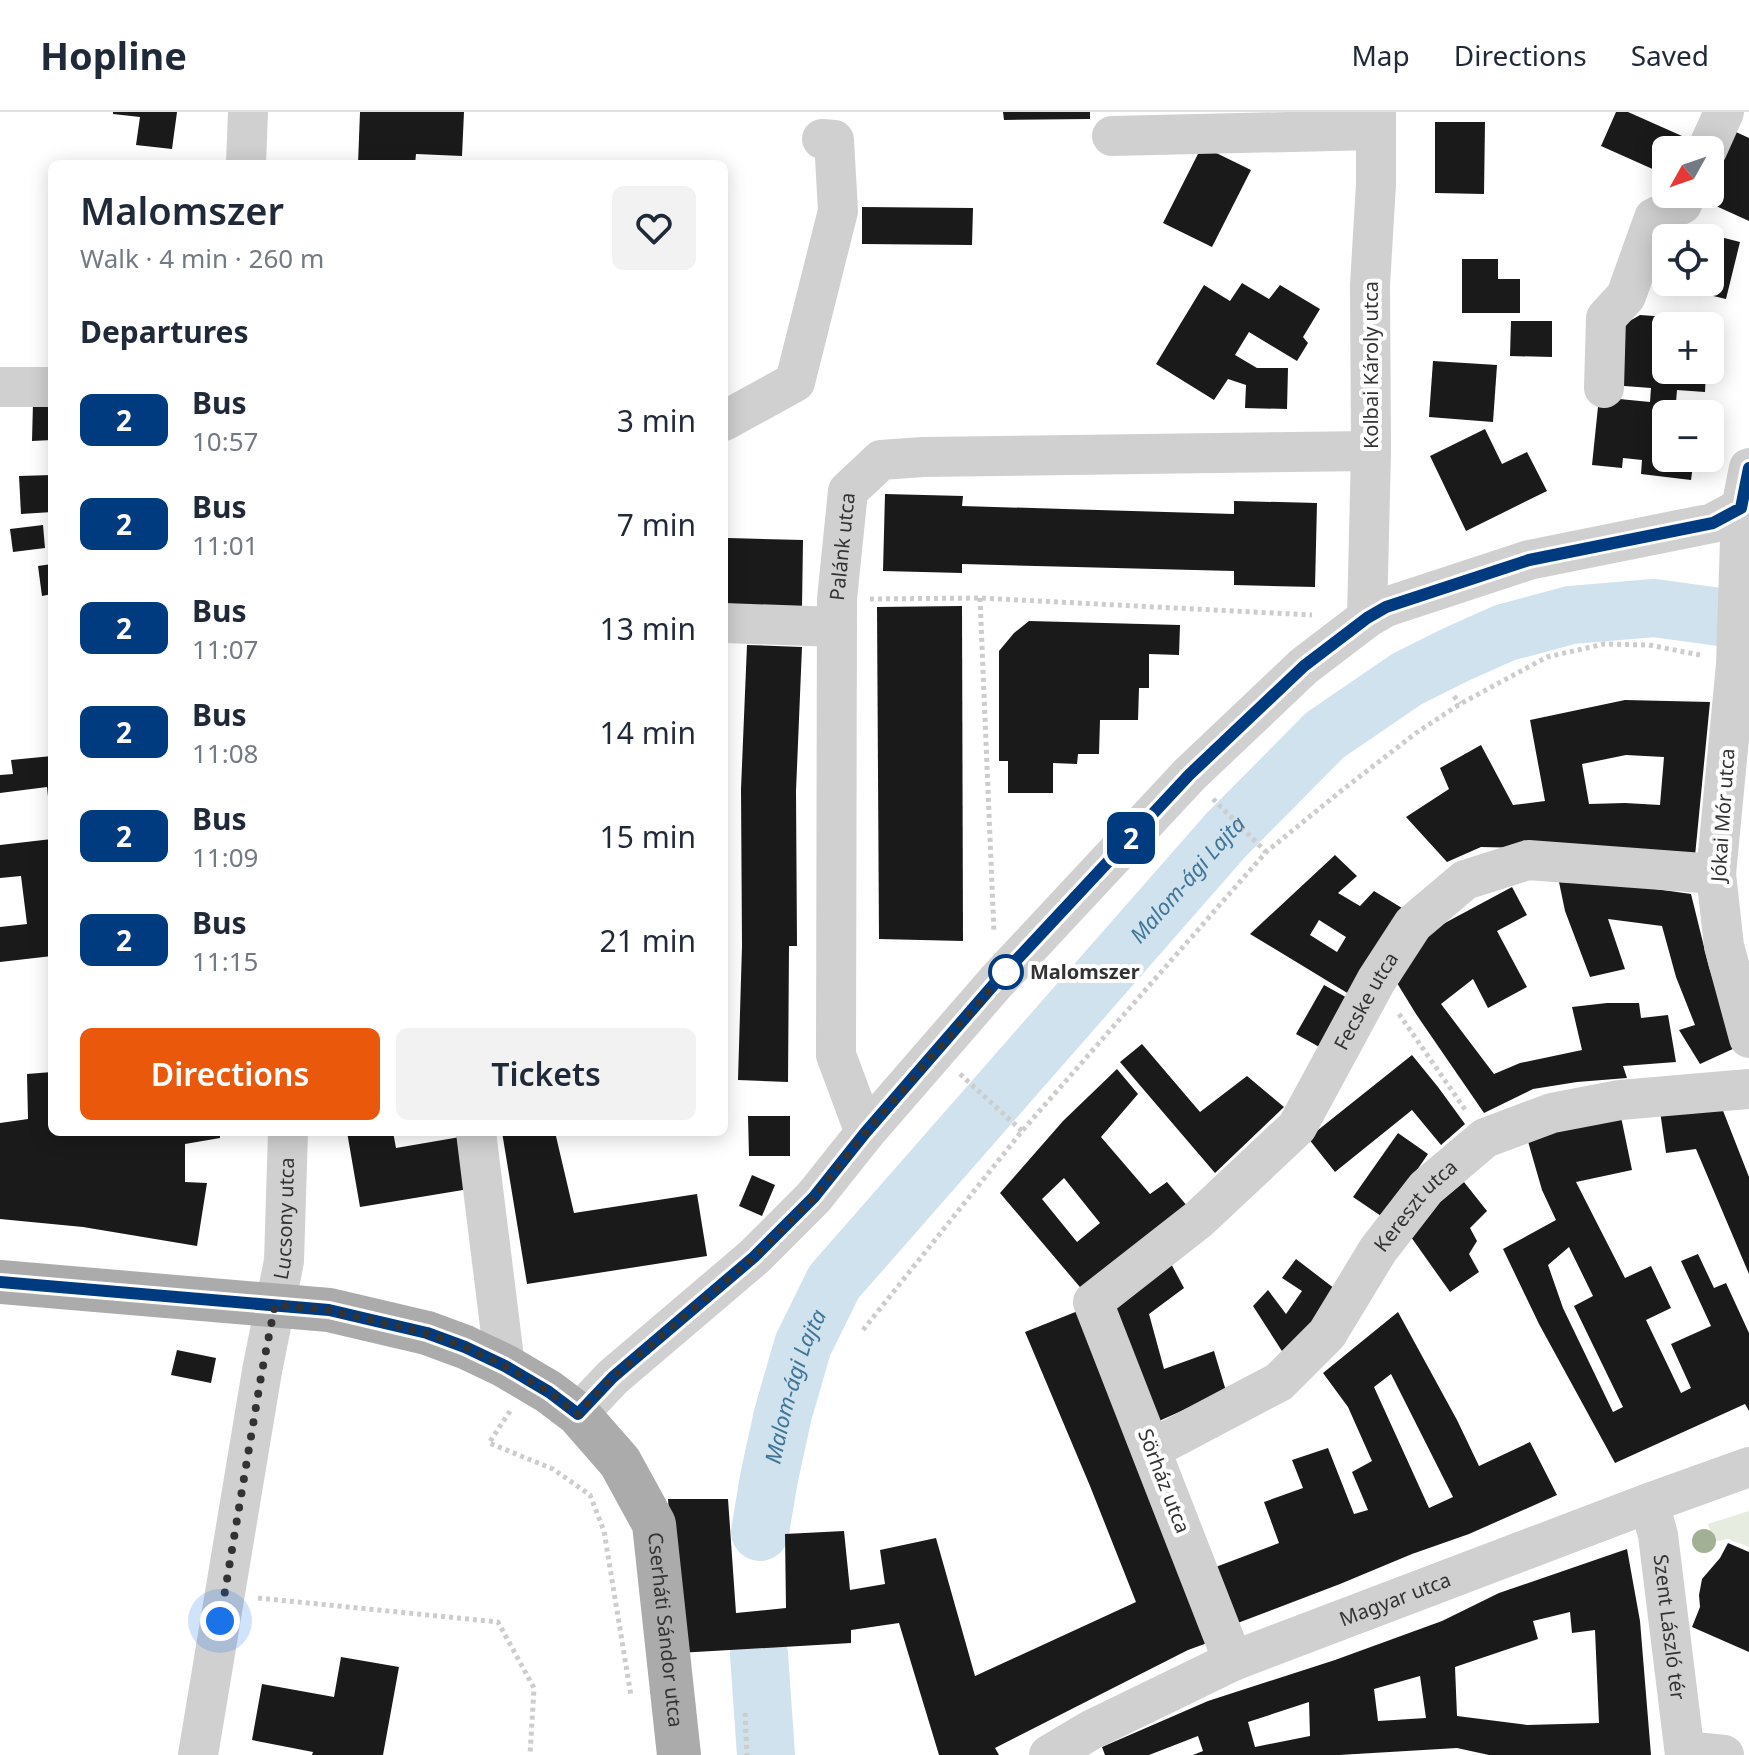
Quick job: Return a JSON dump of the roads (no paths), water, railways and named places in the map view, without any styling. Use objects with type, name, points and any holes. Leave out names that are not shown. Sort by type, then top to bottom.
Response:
[{"type":"main road","name":"Cserháti Sándor utca","points":[[0,1282],[329,1310],[427,1333],[465,1347],[549,1392],[578,1414],[620,1462],[654,1524],[679,1755]]},
{"type":"street","points":[[246,160],[248,112]]},
{"type":"street","points":[[1713,136],[1724,112]]},
{"type":"street","points":[[1112,136],[1376,121]]},
{"type":"street","name":"Kolbai Károly utca","points":[[1367,618],[1371,451],[1370,285],[1376,121]]},
{"type":"street","points":[[728,419],[795,382],[838,211],[834,140],[822,139]]},
{"type":"street","points":[[1604,388],[1606,318],[1626,296],[1654,218],[1674,208]]},
{"type":"street","points":[[0,387],[48,387]]},
{"type":"street","name":"Palánk utca","points":[[865,1133],[836,1055],[837,613],[848,491],[881,460],[1371,451]]},
{"type":"street","name":"Jókai Mór utca","points":[[1749,468],[1722,647],[1736,665],[1716,874],[1737,946],[1749,1038]]},
{"type":"street","points":[[578,1414],[613,1377],[754,1257],[814,1197],[865,1133],[996,982],[1189,775],[1304,666],[1386,607],[1518,564],[1713,523],[1745,510]]},
{"type":"street","points":[[728,623],[837,613]]},
{"type":"street","name":"Fecske utca","points":[[1093,1302],[1199,1219],[1297,1127],[1376,981],[1413,924],[1465,880],[1528,860],[1716,874]]},
{"type":"street","name":"Kereszt utca","points":[[1152,1449],[1279,1382],[1327,1334],[1378,1250],[1426,1188],[1485,1138],[1552,1113],[1620,1100],[1749,1089]]},
{"type":"street","name":"Lucsony utca","points":[[198,1755],[262,1371],[284,1261],[288,1136]]},
{"type":"street","points":[[477,1136],[517,1374]]},
{"type":"street","name":"Sörház utca","points":[[1093,1302],[1233,1661]]},
{"type":"street","name":"Magyar utca","points":[[1049,1755],[1091,1730],[1233,1661],[1749,1467]]},
{"type":"street","name":"Szent László tér","points":[[1649,1503],[1658,1535],[1698,1754]]},
{"type":"waterway","name":"Malom-ági Lajta","points":[[760,1532],[783,1414],[803,1345],[834,1282],[1226,835],[1325,735],[1407,679],[1504,633],[1571,615],[1654,608],[1749,621]]},
{"type":"waterway","name":"Malom-ági Lajta","points":[[759,1654],[766,1755]]},
{"type":"place","name":"Malomszer","points":[[1006,972]]}]
